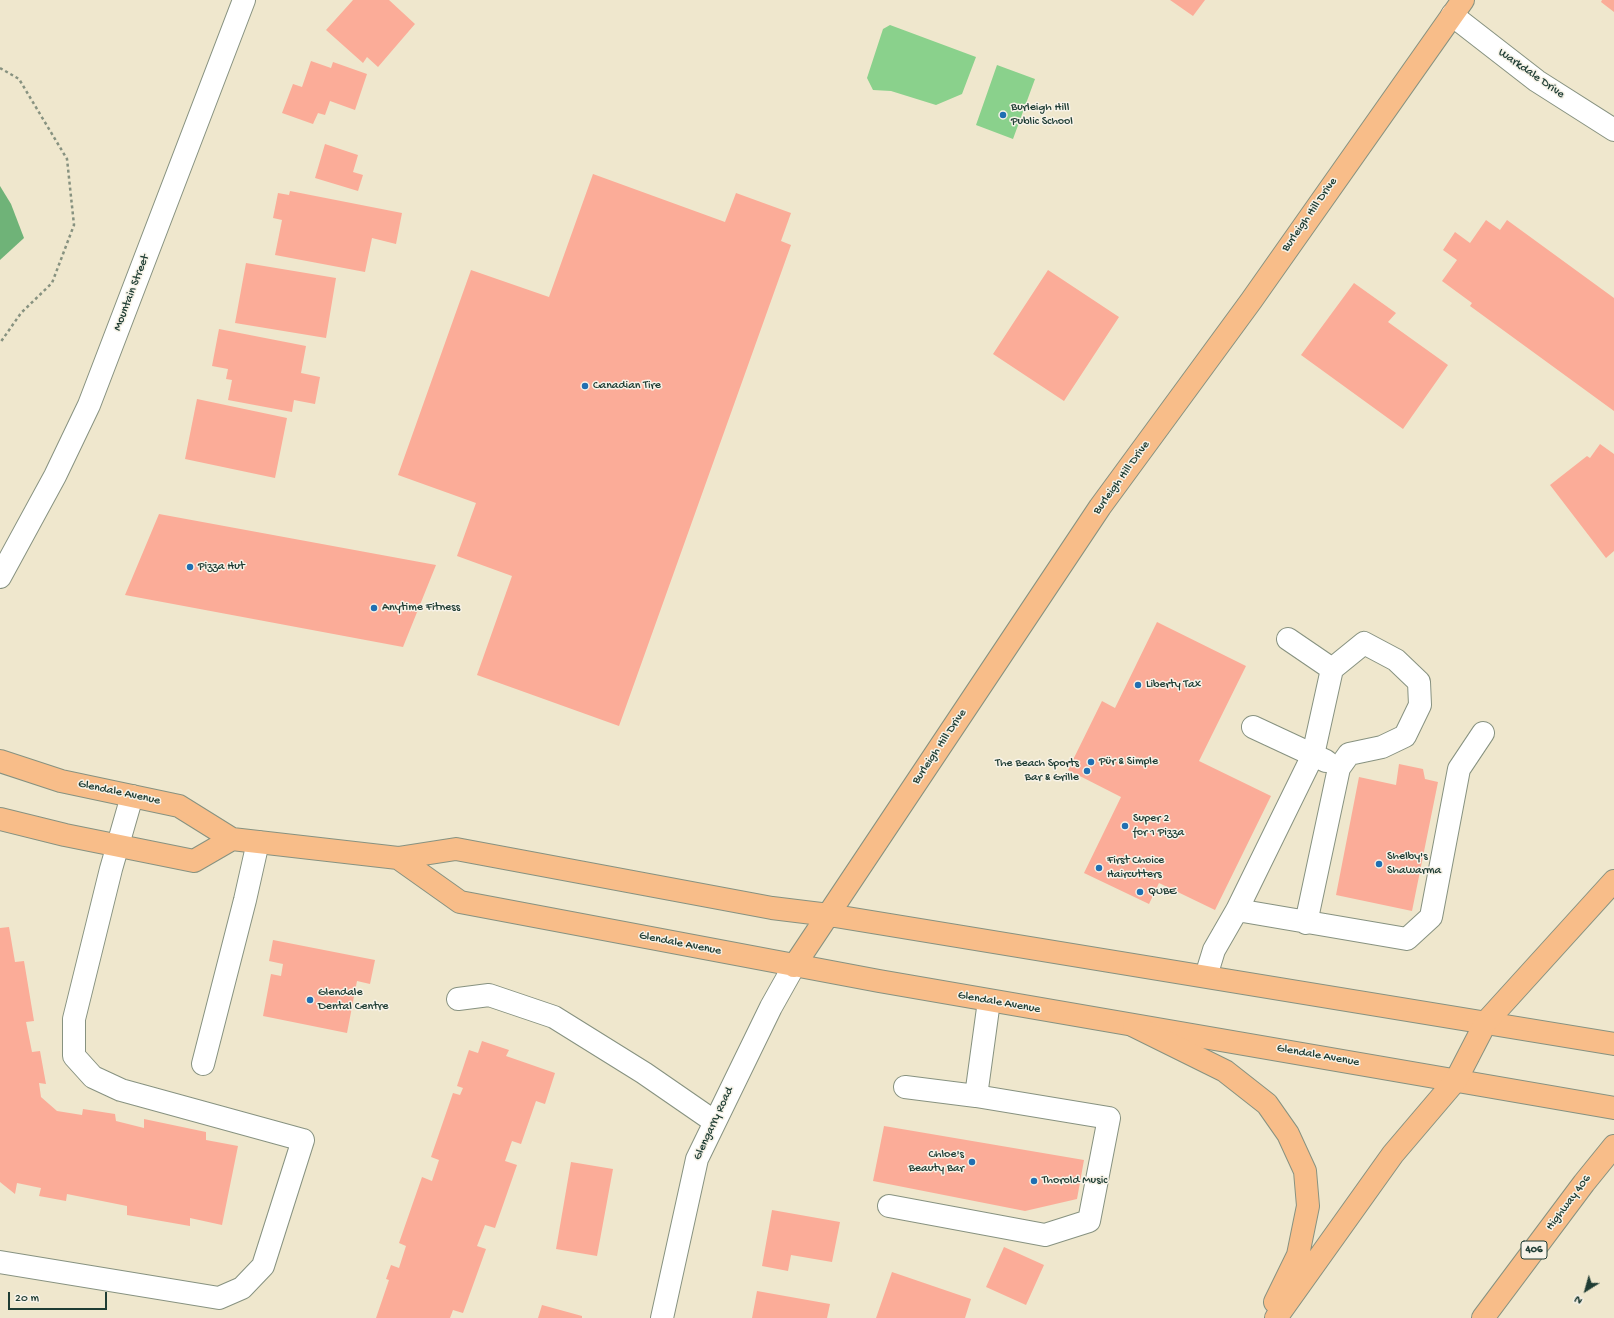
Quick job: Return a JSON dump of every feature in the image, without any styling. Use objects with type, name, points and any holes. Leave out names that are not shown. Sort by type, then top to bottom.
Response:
[{"type":"main road","name":"Burleigh Hill Drive","points":[[794,966],[1100,507],[1251,301],[1457,8]]},
{"type":"main road","name":"Glendale Avenue","points":[[0,761],[61,780],[179,806],[232,839],[398,858],[456,849],[772,908],[829,915],[1614,1044]]},
{"type":"main road","points":[[0,818],[65,835],[194,861],[232,839]]},
{"type":"main road","name":"Glendale Avenue","points":[[398,858],[460,902],[794,966],[990,1001],[1614,1108]]},
{"type":"main road","points":[[1276,1318],[1393,1154],[1456,1080],[1486,1022],[1614,880]]},
{"type":"main road","points":[[1134,1026],[1225,1071],[1267,1104],[1288,1134],[1305,1171],[1308,1206],[1298,1255],[1267,1318]]},
{"type":"main road","name":"Highway 406","points":[[1483,1318],[1584,1183],[1614,1146]]},
{"type":"street","name":"Mountain Street","points":[[0,576],[55,476],[89,405],[244,0]]},
{"type":"street","name":"Warkdale Drive","points":[[1457,8],[1537,81],[1614,130]]},
{"type":"street","points":[[1288,639],[1332,669]]},
{"type":"street","points":[[1206,976],[1214,950],[1237,910],[1313,755],[1332,669],[1364,643],[1396,660],[1419,682],[1420,705],[1405,736],[1382,747],[1349,754],[1339,768],[1306,923]]},
{"type":"street","points":[[1253,727],[1339,768]]},
{"type":"street","points":[[1237,910],[1306,923],[1407,939],[1431,917],[1459,769],[1483,733]]},
{"type":"street","points":[[0,1262],[219,1298],[242,1288],[264,1266],[303,1140],[121,1090],[93,1078],[74,1056],[74,1019],[117,845],[132,796]]},
{"type":"street","points":[[203,1064],[246,900],[258,842]]},
{"type":"street","name":"Glengarry Road","points":[[662,1318],[697,1159],[776,998],[794,966]]},
{"type":"street","points":[[458,999],[489,995],[554,1017],[644,1073],[715,1122]]},
{"type":"street","points":[[976,1096],[990,1001]]},
{"type":"street","points":[[889,1206],[1045,1235],[1089,1220],[1109,1118],[976,1096],[905,1087]]},
{"type":"path","points":[[0,68],[19,79],[67,159],[74,225],[52,283],[21,313],[0,343]]},
{"type":"green space","points":[[890,25],[976,57],[962,94],[936,105],[891,91],[873,90],[867,78],[883,29]]},
{"type":"green space","points":[[997,65],[1035,79],[1013,139],[976,125]]},
{"type":"green space","points":[[0,186],[11,204],[24,238],[0,260]]},
{"type":"building","points":[[353,0],[389,0],[415,24],[378,67],[367,57],[363,63],[326,30]]},
{"type":"building","points":[[1170,0],[1205,0],[1193,16]]},
{"type":"building","points":[[1602,0],[1614,0],[1614,12],[1601,2]]},
{"type":"building","points":[[311,61],[331,68],[333,62],[367,74],[355,110],[330,101],[325,115],[318,113],[313,124],[282,113],[293,84],[302,87]]},
{"type":"building","points":[[325,144],[358,155],[353,172],[363,175],[358,191],[315,178]]},
{"type":"building","name":"Canadian Tire","points":[[593,174],[725,222],[736,193],[791,213],[781,241],[791,245],[619,726],[477,675],[512,576],[457,556],[476,503],[398,475],[471,270],[549,297]]},
{"type":"building","points":[[290,191],[402,213],[396,244],[372,238],[365,272],[275,255],[282,220],[273,218],[278,193],[289,195]]},
{"type":"building","points":[[1486,220],[1500,230],[1507,220],[1614,298],[1614,411],[1470,306],[1472,303],[1442,281],[1457,260],[1443,250],[1455,232],[1470,243]]},
{"type":"building","points":[[246,263],[336,278],[326,338],[235,323]]},
{"type":"building","points":[[1048,270],[1119,317],[1064,401],[993,354]]},
{"type":"building","points":[[1354,283],[1396,313],[1388,322],[1448,365],[1403,429],[1301,355]]},
{"type":"building","points":[[219,329],[306,346],[301,373],[320,377],[315,404],[294,400],[292,412],[228,400],[232,380],[226,379],[228,369],[212,366]]},
{"type":"building","points":[[197,399],[287,418],[275,478],[185,459]]},
{"type":"building","points":[[1600,444],[1614,454],[1614,551],[1606,558],[1550,485],[1587,456],[1590,458]]},
{"type":"building","points":[[159,514],[436,565],[403,647],[125,595]]},
{"type":"building","points":[[1157,622],[1246,666],[1199,761],[1271,796],[1215,910],[1159,883],[1149,904],[1084,873],[1121,797],[1068,770],[1102,701],[1115,708]]},
{"type":"building","points":[[1399,764],[1423,769],[1425,779],[1438,782],[1412,911],[1336,895],[1359,777],[1396,785]]},
{"type":"building","points":[[9,927],[15,962],[24,961],[34,1021],[26,1022],[32,1052],[40,1051],[46,1084],[39,1083],[41,1097],[57,1111],[82,1115],[83,1109],[115,1114],[116,1121],[144,1128],[144,1119],[206,1132],[206,1140],[238,1146],[222,1225],[190,1218],[190,1226],[127,1215],[127,1206],[67,1194],[66,1201],[39,1196],[41,1188],[17,1183],[15,1194],[0,1182],[0,928]]},
{"type":"building","name":"Glendale Dental Centre","points":[[273,940],[375,960],[370,984],[357,981],[347,1033],[263,1016],[271,974],[281,976],[283,964],[269,961]]},
{"type":"building","points":[[482,1041],[509,1050],[506,1056],[555,1073],[545,1104],[536,1101],[521,1144],[512,1141],[505,1161],[517,1165],[495,1228],[485,1225],[477,1246],[486,1249],[463,1313],[453,1310],[450,1318],[376,1318],[389,1280],[386,1279],[391,1265],[399,1268],[406,1246],[399,1243],[422,1177],[432,1181],[439,1160],[431,1157],[453,1093],[460,1095],[463,1088],[457,1086],[469,1050],[478,1053]]},
{"type":"building","points":[[884,1126],[1084,1160],[1077,1199],[1025,1211],[873,1181]]},
{"type":"building","points":[[571,1162],[613,1169],[597,1256],[556,1249]]},
{"type":"building","points":[[772,1210],[840,1222],[832,1262],[791,1255],[788,1271],[762,1266]]},
{"type":"building","points":[[1004,1247],[1044,1265],[1026,1305],[986,1287]]},
{"type":"building","points":[[892,1272],[971,1299],[965,1318],[876,1318]]},
{"type":"building","points":[[757,1291],[830,1304],[827,1318],[752,1318]]},
{"type":"building","points":[[542,1305],[582,1316],[582,1318],[538,1318]]},
{"type":"place","name":"Burleigh Hill Public School","points":[[1003,115]]},
{"type":"place","name":"Canadian Tire","points":[[585,386]]},
{"type":"place","name":"Pizza Hut","points":[[190,567]]},
{"type":"place","name":"Anytime Fitness","points":[[374,608]]},
{"type":"place","name":"Liberty Tax","points":[[1138,685]]},
{"type":"place","name":"Pür & Simple","points":[[1091,762]]},
{"type":"place","name":"The Beach Sports Bar & Grille","points":[[1087,771]]},
{"type":"place","name":"Super 2 for 1 Pizza","points":[[1125,826]]},
{"type":"place","name":"Shelby's Shawarma","points":[[1379,864]]},
{"type":"place","name":"First Choice Haircutters","points":[[1099,868]]},
{"type":"place","name":"QUBE","points":[[1140,892]]},
{"type":"place","name":"Glendale Dental Centre","points":[[310,1000]]},
{"type":"place","name":"Chloe's Beauty Bar","points":[[972,1162]]},
{"type":"place","name":"Thorold Music","points":[[1034,1181]]}]
